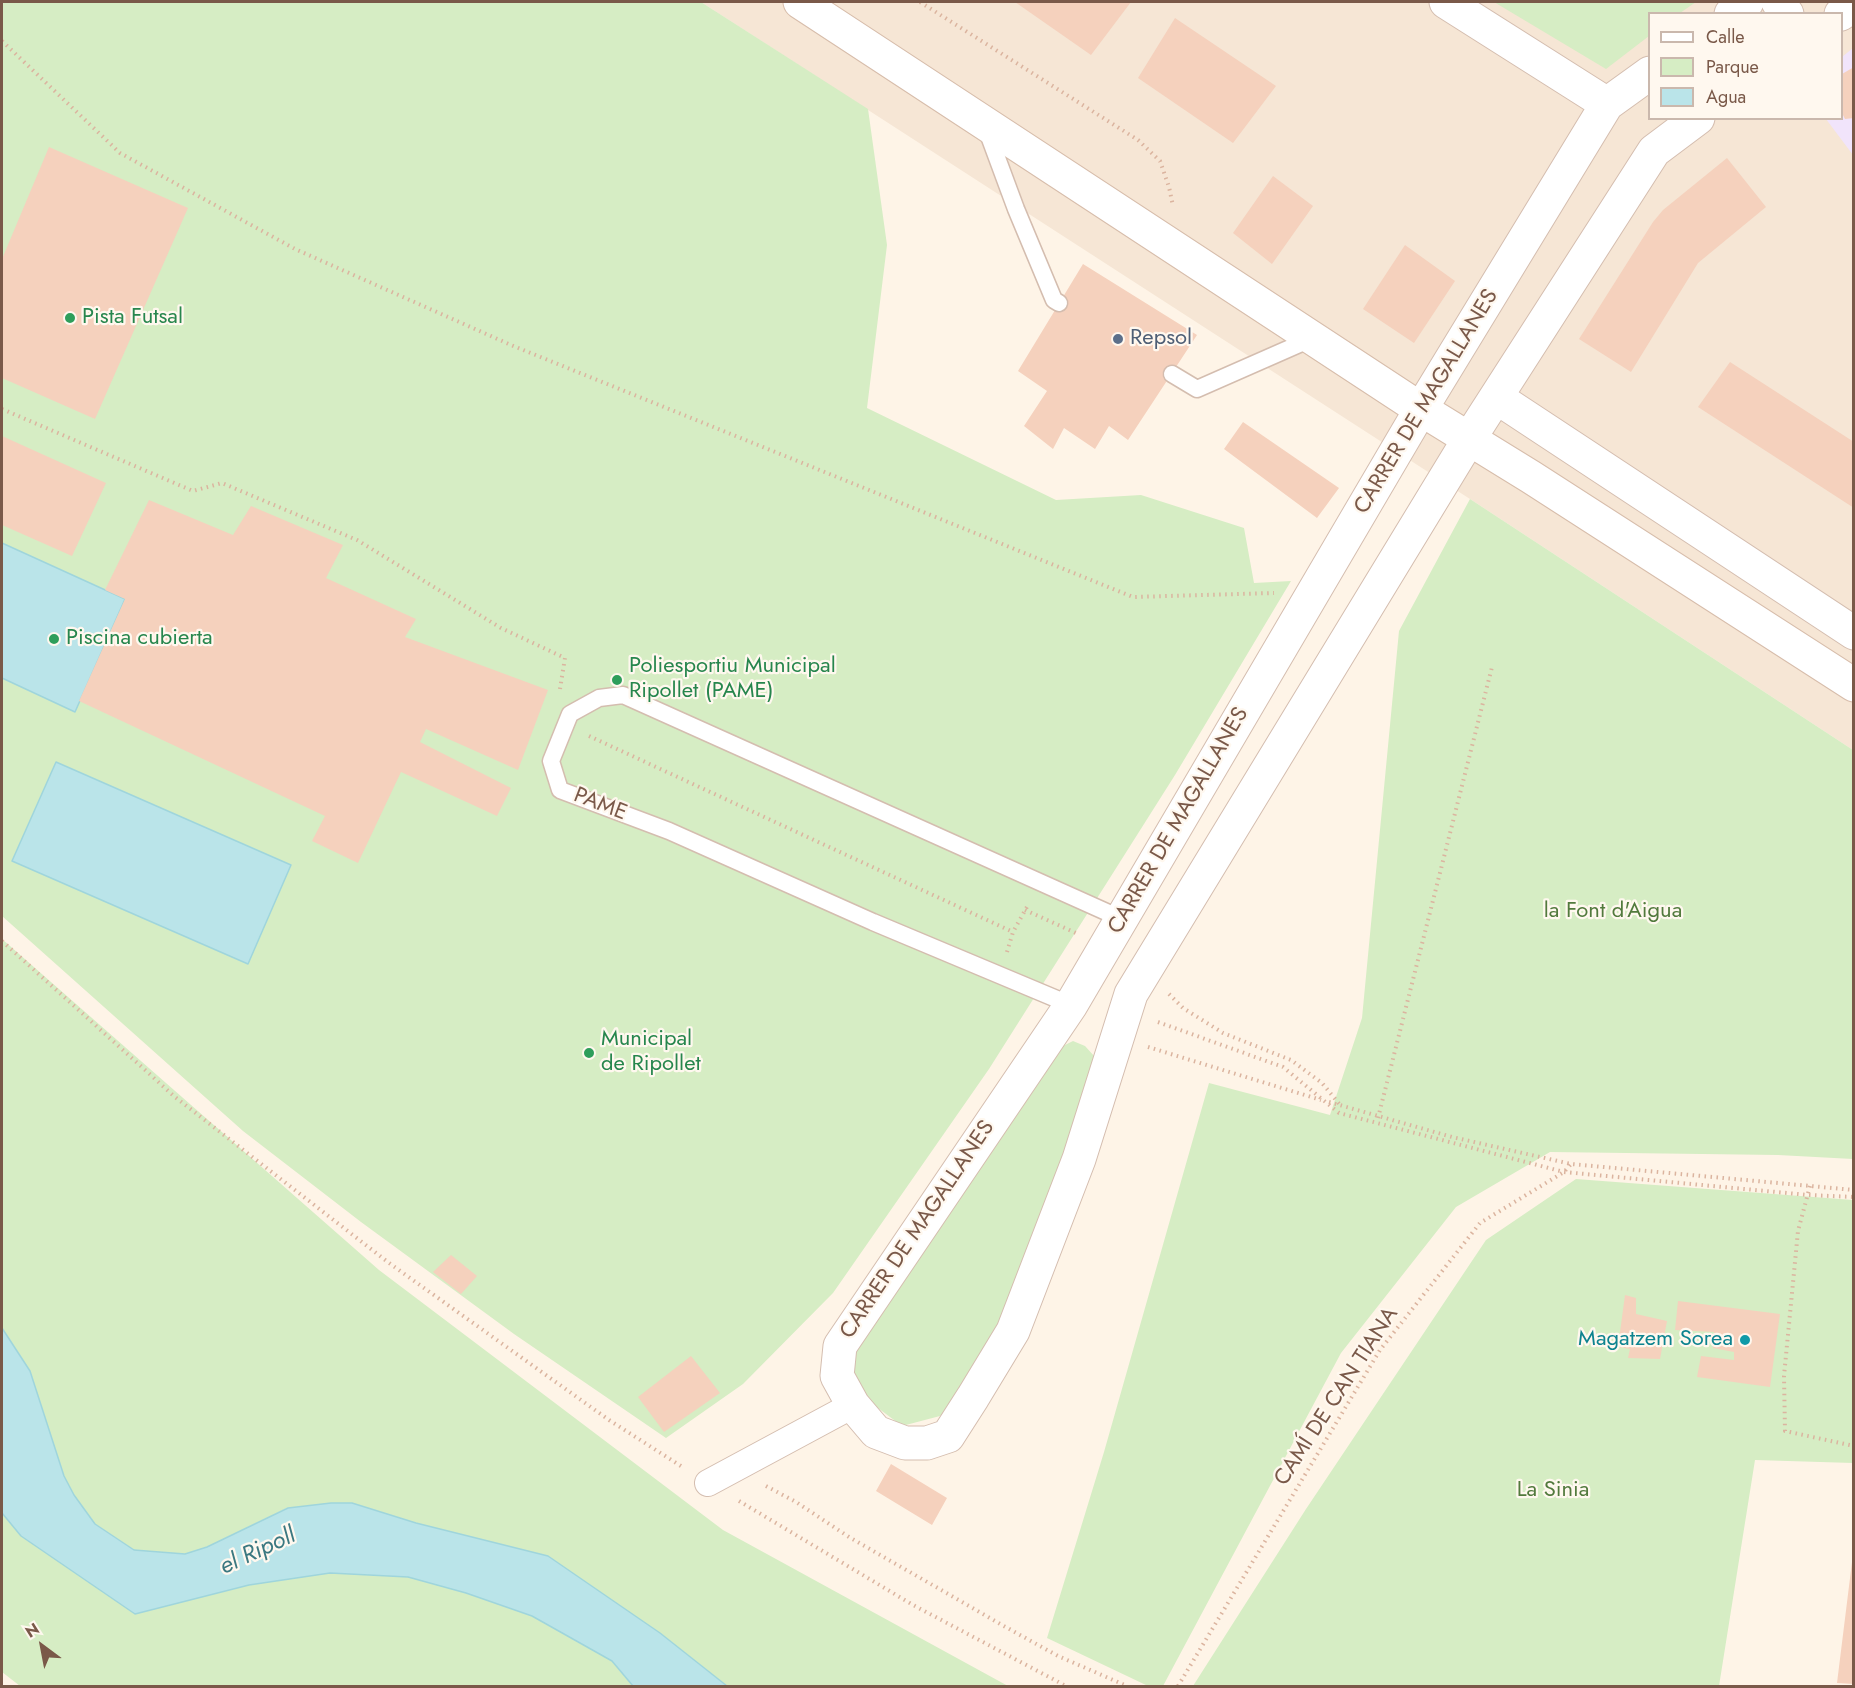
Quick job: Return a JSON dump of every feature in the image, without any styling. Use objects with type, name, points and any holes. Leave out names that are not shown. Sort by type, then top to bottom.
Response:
[{"type":"street","points":[[800,2],[1421,409],[1531,477],[1854,686]]},
{"type":"street","points":[[1446,2],[1607,104]]},
{"type":"street","points":[[1734,12],[1747,2]]},
{"type":"street","name":"CARRER DE MAGALLANES","points":[[1648,74],[1607,104],[1421,409],[1071,1005],[840,1346],[837,1376],[853,1405],[876,1432],[905,1443],[927,1443],[948,1436],[1013,1331],[1079,1159],[1131,994],[1469,439],[1654,151],[1695,120]]},
{"type":"street","points":[[1496,397],[1854,633]]},
{"type":"street","points":[[708,1483],[853,1405]]},
{"type":"lane","points":[[984,122],[1045,280],[1054,300],[1059,303]]},
{"type":"lane","points":[[1172,374],[1197,389],[1313,338]]},
{"type":"lane","name":"PAME","points":[[1071,1005],[873,922],[669,831],[560,790],[551,761],[570,714],[599,698],[623,695],[1122,919]]},
{"type":"path","points":[[920,2],[1138,140],[1160,161],[1173,208]]},
{"type":"path","points":[[2,41],[120,153],[295,249],[511,345],[1133,597],[1314,591]]},
{"type":"path","points":[[2,409],[193,491],[222,483],[357,540],[501,628],[565,658],[559,693]]},
{"type":"path","points":[[1378,1118],[1492,667]]},
{"type":"path","points":[[579,731],[1013,932]]},
{"type":"path","points":[[1003,963],[1013,932],[1031,898]]},
{"type":"path","points":[[1025,910],[1082,936]]},
{"type":"path","points":[[2,941],[175,1097],[389,1263],[609,1420],[708,1483]]},
{"type":"path","points":[[1167,993],[1183,1008],[1223,1033],[1291,1060],[1322,1083],[1342,1106]]},
{"type":"path","points":[[1126,1010],[1283,1067],[1339,1113],[1564,1172],[1808,1195],[1854,1197]]},
{"type":"path","points":[[1144,1046],[1378,1118],[1571,1164],[1854,1190]]},
{"type":"path","name":"CAMÍ DE CAN TIANA","points":[[1178,1686],[1380,1350],[1480,1223],[1564,1172],[1571,1164]]},
{"type":"path","points":[[1810,1186],[1798,1231],[1784,1376],[1785,1431],[1854,1446]]},
{"type":"path","points":[[734,1469],[796,1502],[849,1537],[1058,1656],[1127,1686]]},
{"type":"path","points":[[759,1514],[914,1605],[1066,1686]]},
{"type":"shaded area","points":[[701,2],[1853,2],[1853,750],[1470,499]]},
{"type":"shaded area","points":[[1853,48],[1853,155],[1827,120],[1843,120],[1843,56]]},
{"type":"green space","name":"Poliesportiu Municipal Ripollet (PAME)","points":[[2,2],[701,2],[868,109],[887,245],[867,408],[1056,500],[1141,495],[1244,528],[1254,583],[1291,581],[1175,775],[989,1069],[833,1293],[743,1384],[666,1438],[514,1334],[361,1222],[243,1131],[2,916]]},
{"type":"green space","points":[[1494,2],[1696,2],[1681,12],[1648,12],[1648,37],[1606,69]]},
{"type":"green space","name":"la Font d'Aigua","points":[[1470,499],[1853,750],[1853,1159],[1778,1155],[1550,1152],[1456,1207],[1341,1353],[1163,1686],[1148,1686],[1047,1638],[1104,1452],[1209,1083],[1330,1115],[1362,1018],[1399,631]]},
{"type":"green space","points":[[2,939],[379,1270],[723,1530],[1008,1686],[727,1686],[660,1633],[416,1523],[395,1517],[287,1508],[207,1547],[185,1554],[134,1550],[95,1524],[74,1495],[64,1476],[30,1371],[2,1328]]},
{"type":"green space","points":[[1073,1041],[1085,1046],[1095,1057],[1095,1077],[1000,1325],[963,1395],[940,1416],[902,1426],[858,1393],[851,1365],[855,1345],[1057,1049]]},
{"type":"green space","name":"La Sinia","points":[[1576,1179],[1853,1200],[1853,1463],[1755,1460],[1719,1686],[1193,1686],[1306,1509],[1486,1240]]},
{"type":"green space","points":[[2,1513],[21,1536],[249,1585],[330,1573],[408,1577],[466,1593],[532,1616],[612,1661],[633,1686],[20,1686],[2,1672]]},
{"type":"water","name":"Piscina cubierta","points":[[2,543],[125,599],[75,712],[2,678]]},
{"type":"water","points":[[56,762],[291,865],[248,964],[12,861]]},
{"type":"water","name":"el Ripoll","points":[[2,1328],[30,1371],[64,1476],[74,1495],[95,1524],[134,1550],[185,1554],[207,1547],[288,1508],[352,1503],[416,1523],[548,1556],[660,1633],[727,1686],[633,1686],[612,1661],[532,1616],[466,1593],[408,1577],[330,1573],[249,1585],[135,1614],[21,1536],[2,1513]]},
{"type":"building","points":[[1015,2],[1131,2],[1091,55]]},
{"type":"building","points":[[1175,18],[1276,86],[1233,143],[1138,78]]},
{"type":"building","points":[[1854,67],[1854,118],[1845,119],[1843,115],[1843,73]]},
{"type":"building","name":"Pista Futsal","points":[[49,147],[188,208],[95,419],[2,378],[2,259]]},
{"type":"building","points":[[1727,158],[1766,207],[1698,263],[1631,372],[1579,339],[1653,222],[1663,210]]},
{"type":"building","points":[[1273,176],[1313,206],[1272,264],[1233,233]]},
{"type":"building","points":[[1405,245],[1455,281],[1414,343],[1363,309]]},
{"type":"building","points":[[1083,264],[1197,335],[1128,440],[1109,426],[1095,449],[1064,428],[1053,449],[1024,426],[1047,391],[1018,371]]},
{"type":"building","points":[[1730,362],[1854,442],[1854,508],[1698,407]]},
{"type":"building","points":[[1243,422],[1339,488],[1317,518],[1224,449]]},
{"type":"building","points":[[2,436],[106,483],[72,556],[2,525]]},
{"type":"building","points":[[149,500],[233,535],[251,506],[343,545],[326,578],[416,619],[405,637],[548,690],[518,770],[426,729],[420,742],[511,788],[497,816],[401,772],[358,863],[312,841],[325,816],[79,701],[125,599],[105,590]]},
{"type":"building","points":[[451,1255],[477,1276],[461,1294],[433,1272]]},
{"type":"building","points":[[1625,1295],[1636,1298],[1636,1314],[1667,1321],[1660,1359],[1628,1358],[1630,1349],[1618,1347]]},
{"type":"building","name":"Magatzem Sorea","points":[[1678,1301],[1780,1314],[1770,1387],[1697,1377],[1701,1356],[1734,1360],[1734,1352],[1713,1348],[1714,1332],[1675,1330]]},
{"type":"building","points":[[691,1356],[720,1393],[664,1432],[638,1397]]},
{"type":"building","points":[[891,1464],[947,1498],[932,1525],[876,1491]]},
{"type":"building","points":[[1852,1562],[1854,1562],[1854,1684],[1837,1683]]},
{"type":"place","name":"Pista Futsal","points":[[70,318]]},
{"type":"place","name":"Repsol","points":[[1118,339]]},
{"type":"place","name":"Piscina cubierta","points":[[54,639]]},
{"type":"place","name":"Poliesportiu Municipal Ripollet (PAME)","points":[[617,680]]},
{"type":"place","name":"Municipal de Ripollet","points":[[589,1053]]},
{"type":"place","name":"Magatzem Sorea","points":[[1745,1340]]}]
